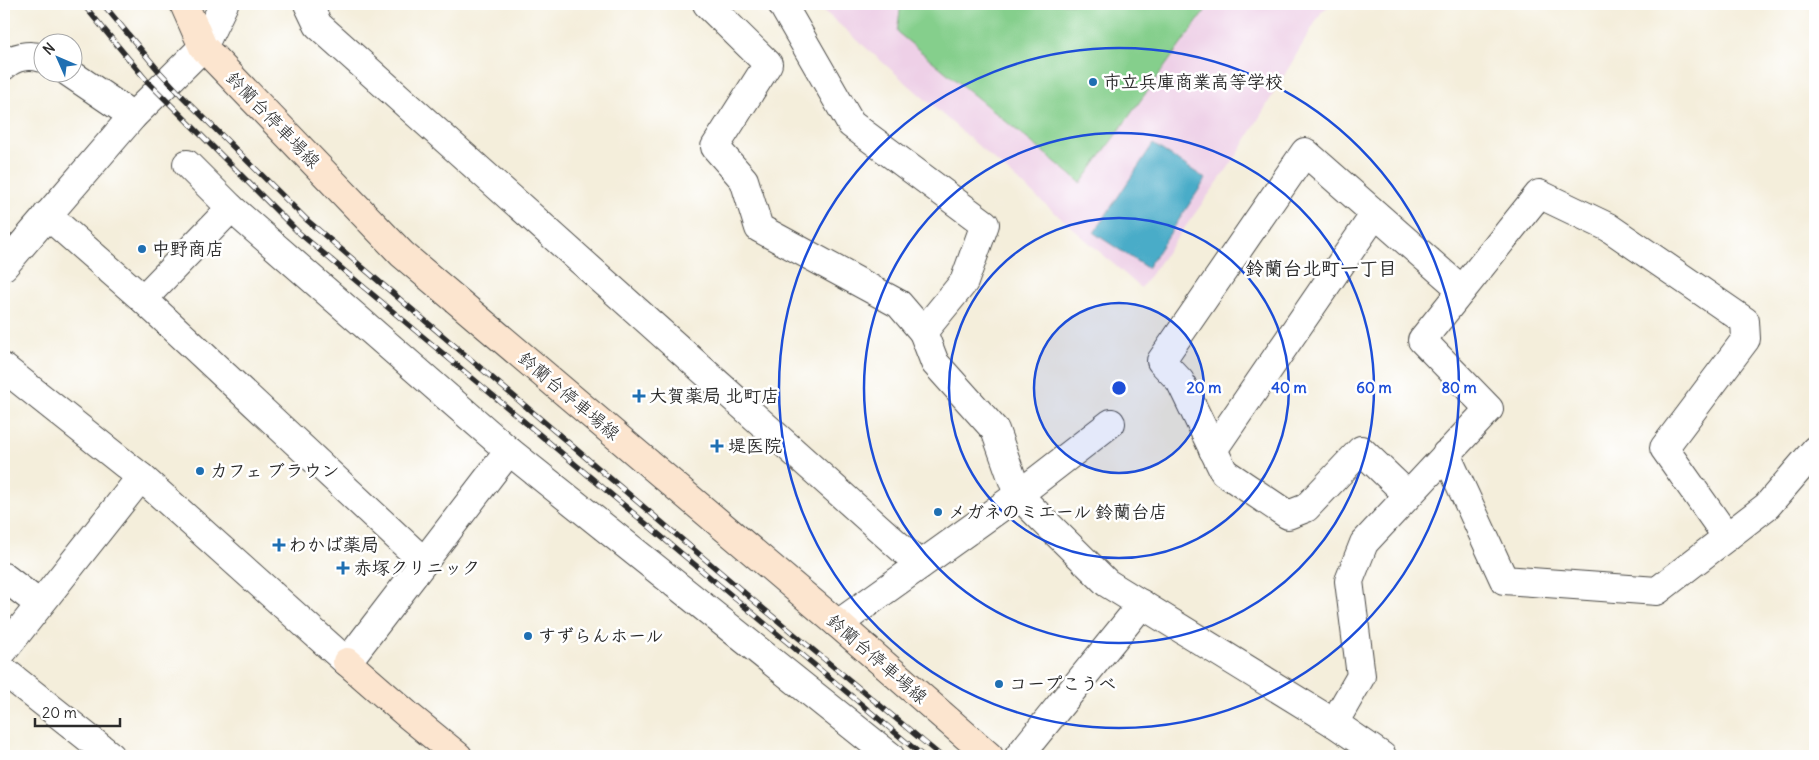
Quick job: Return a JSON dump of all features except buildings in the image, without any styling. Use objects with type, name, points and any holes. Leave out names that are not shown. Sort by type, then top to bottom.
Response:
[{"type":"main road","name":"鈴蘭台停車場線","points":[[184,4],[203,47],[402,254],[838,624],[989,756]]},
{"type":"main road","points":[[347,662],[458,756]]},
{"type":"street","points":[[4,266],[133,116],[203,47],[224,4]]},
{"type":"street","points":[[308,4],[318,25],[920,565]]},
{"type":"street","points":[[707,4],[768,64],[715,147],[744,180],[759,228],[899,304],[923,332],[935,363],[995,430],[1018,495],[1108,582],[1334,723],[1382,756]]},
{"type":"street","points":[[782,4],[851,124],[985,224],[964,282],[923,332]]},
{"type":"street","points":[[4,66],[9,60],[32,55]]},
{"type":"street","points":[[82,81],[133,116]]},
{"type":"street","points":[[1408,495],[1361,450],[1306,508],[1288,515],[1224,472],[1180,381],[1162,361],[1305,152],[1462,290]]},
{"type":"street","points":[[186,164],[231,208],[510,451],[890,756]]},
{"type":"street","points":[[1334,723],[1361,676],[1349,581],[1364,543],[1489,409],[1422,340],[1539,194],[1608,227],[1745,321],[1746,339],[1664,448],[1727,537]]},
{"type":"street","points":[[144,299],[231,208]]},
{"type":"street","points":[[1214,450],[1375,214]]},
{"type":"street","points":[[47,215],[144,299],[424,562]]},
{"type":"street","points":[[4,368],[141,477],[347,662],[510,451]]},
{"type":"street","points":[[838,624],[1018,495],[1111,423]]},
{"type":"street","points":[[1446,454],[1504,580],[1657,592],[1767,506],[1815,450]]},
{"type":"street","points":[[4,650],[141,477]]},
{"type":"street","points":[[4,577],[39,604]]},
{"type":"street","points":[[1019,756],[1142,604]]},
{"type":"street","points":[[4,671],[111,756]]},
{"type":"shaded area","name":"市立兵庫商業高等学校","points":[[816,4],[1332,4],[1322,11],[1238,154],[1141,288]]},
{"type":"green space","points":[[901,4],[1210,4],[1081,183],[897,32]]},
{"type":"water","points":[[1153,144],[1206,179],[1147,268],[1094,233]]},
{"type":"railway","points":[[83,4],[147,81],[298,232],[923,756]]},
{"type":"railway","points":[[103,4],[181,95],[308,221],[753,600],[941,756]]},
{"type":"place","name":"市立兵庫商業高等学校","points":[[1093,82]]},
{"type":"place","name":"中野商店","points":[[142,249]]},
{"type":"place","name":"大賀薬局 北町店","points":[[639,396]]},
{"type":"place","name":"堤医院","points":[[717,446]]},
{"type":"place","name":"カフェ ブラウン","points":[[200,471]]},
{"type":"place","name":"メガネのミエール 鈴蘭台店","points":[[938,512]]},
{"type":"place","name":"わかば薬局","points":[[279,545]]},
{"type":"place","name":"赤塚クリニック","points":[[343,568]]},
{"type":"place","name":"すずらんホール","points":[[528,636]]},
{"type":"place","name":"コープこうべ","points":[[999,684]]},
{"type":"district","name":"鈴蘭台北町一丁目","points":[[1321,268]]}]
